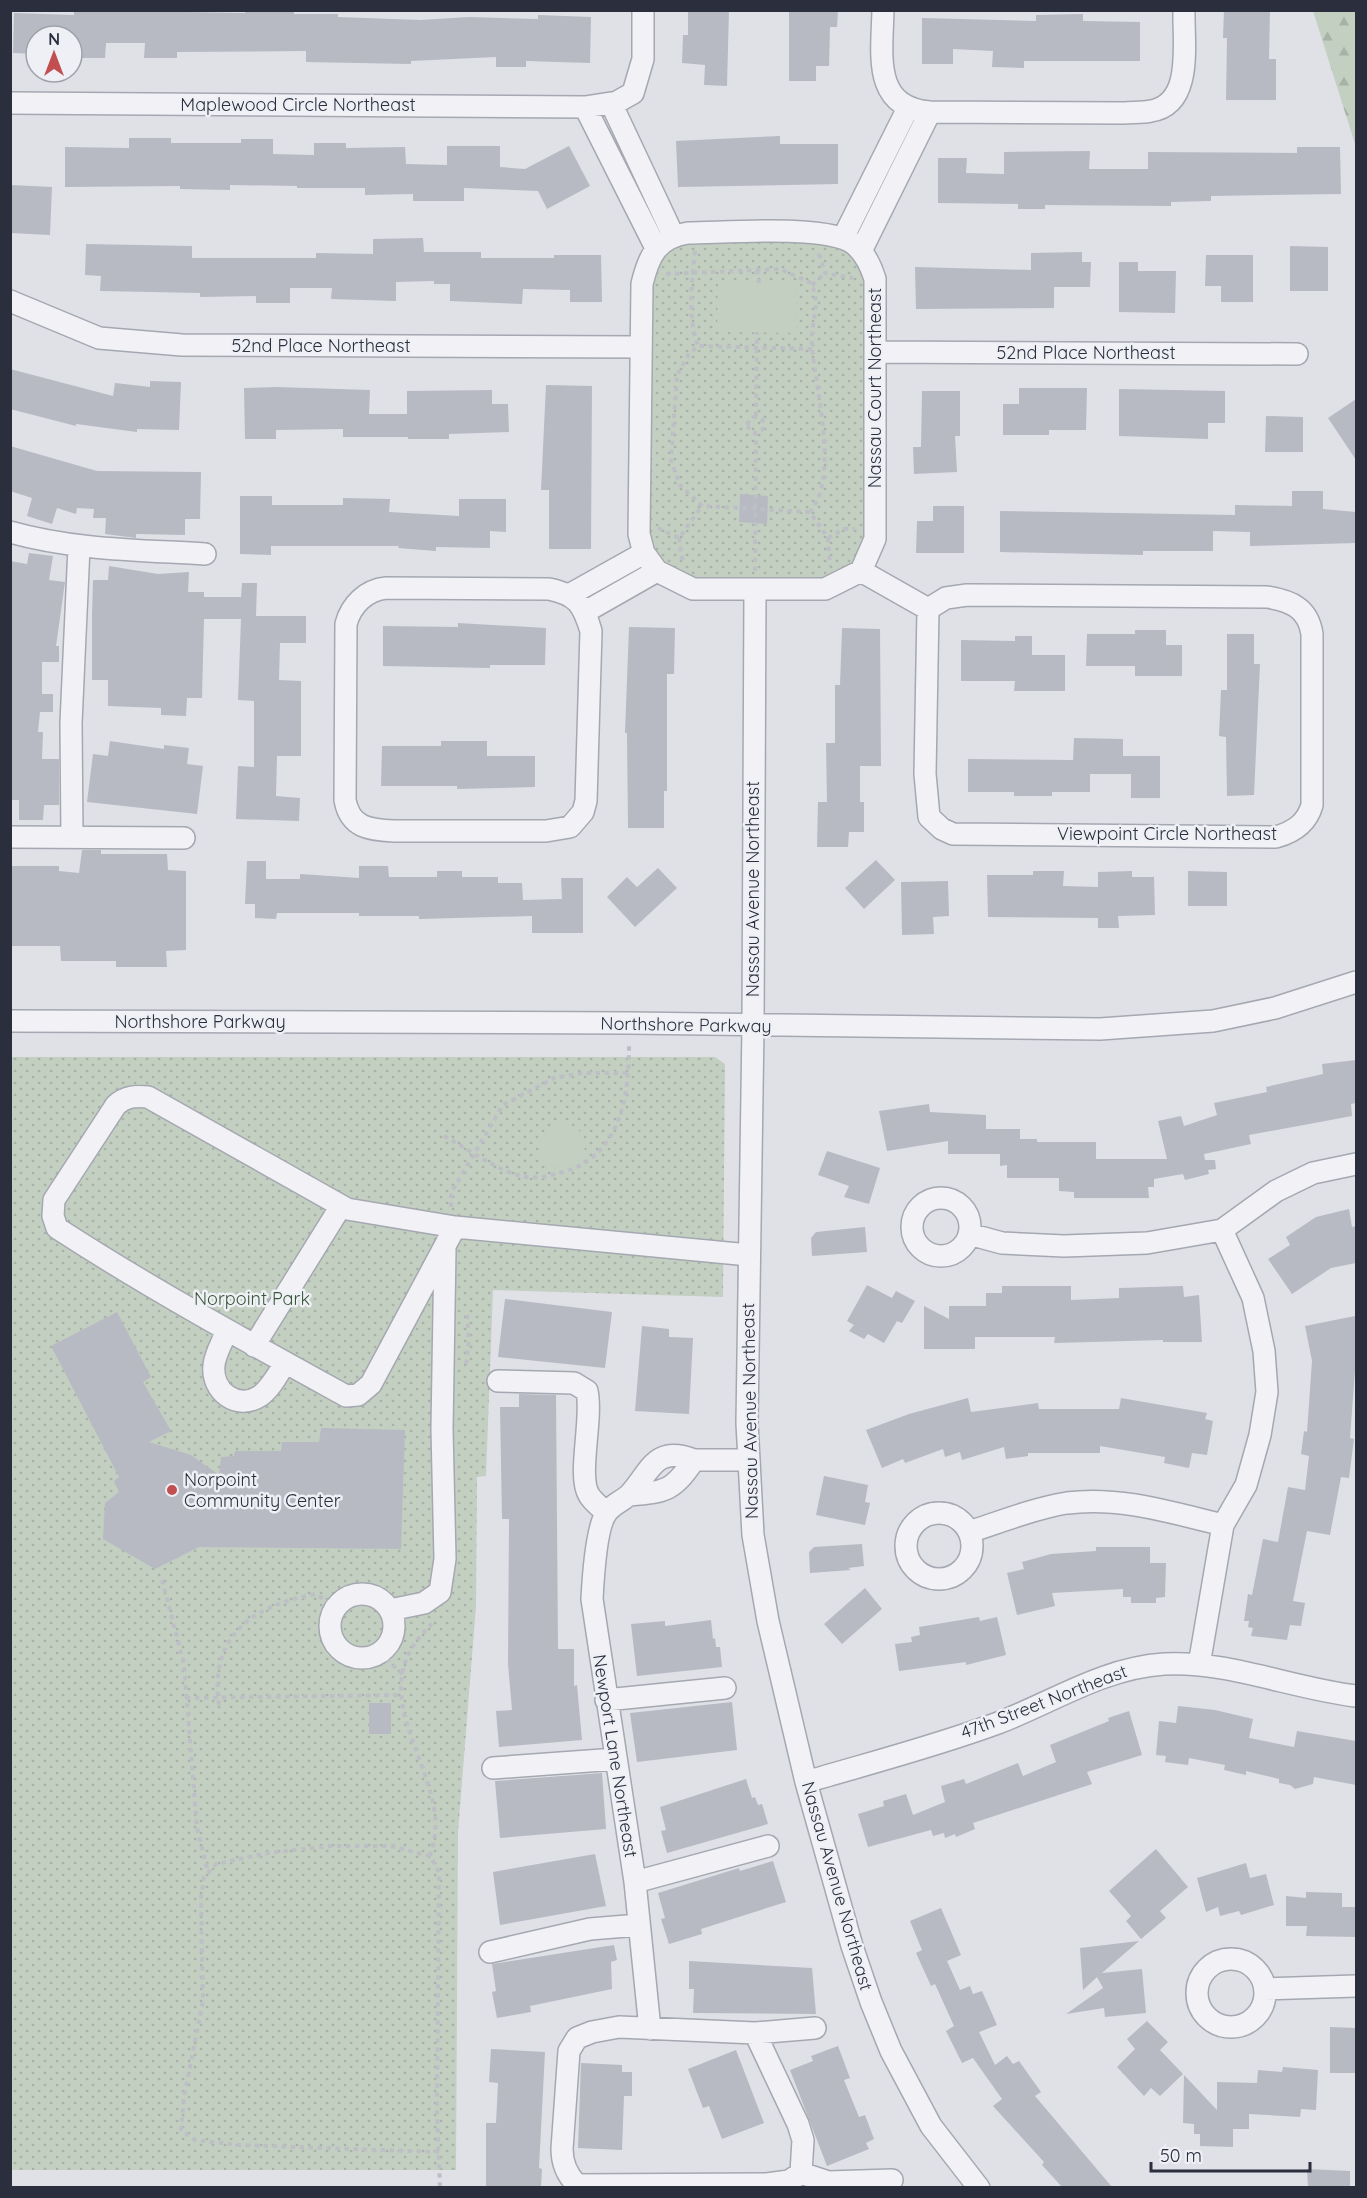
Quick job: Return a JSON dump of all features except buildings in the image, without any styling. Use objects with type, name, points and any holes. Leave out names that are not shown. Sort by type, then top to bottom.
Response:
[{"type":"street","name":"Maplewood Circle Northeast","points":[[10,103],[585,107],[611,103],[633,93],[639,79],[643,59],[643,10]]},
{"type":"street","points":[[883,10],[882,52],[887,89],[894,99],[908,108],[930,112],[1152,111],[1160,108],[1177,92],[1182,80],[1184,10]]},
{"type":"street","points":[[611,103],[673,235],[652,255],[642,284],[639,347],[639,534],[644,553],[657,571],[693,589],[825,589],[861,571],[928,609]]},
{"type":"street","points":[[585,107],[652,255]]},
{"type":"street","points":[[843,238],[908,108]]},
{"type":"street","points":[[861,251],[930,112]]},
{"type":"street","name":"Nassau Court Northeast","points":[[673,235],[697,232],[822,232],[843,238],[861,251],[871,266],[875,279],[875,539],[861,571]]},
{"type":"street","name":"52nd Place Northeast","points":[[10,301],[99,338],[127,342],[182,345],[639,347]]},
{"type":"street","name":"52nd Place Northeast","points":[[875,352],[1298,354]]},
{"type":"street","points":[[10,532],[51,543],[79,547],[205,554]]},
{"type":"street","points":[[72,837],[71,723],[79,547]]},
{"type":"street","points":[[569,595],[644,553]]},
{"type":"street","points":[[585,612],[657,571]]},
{"type":"street","points":[[386,588],[549,589],[569,595],[584,607],[591,631],[586,789],[583,812],[577,822],[570,827],[546,831],[394,831],[369,830],[353,820],[347,811],[345,800],[346,624],[348,614],[360,599],[375,589],[386,588]]},
{"type":"street","name":"Nassau Avenue Northeast","points":[[755,589],[753,1026],[747,1460],[759,1577],[806,1782],[852,1946],[891,2051],[931,2126],[979,2187]]},
{"type":"street","name":"Viewpoint Circle Northeast","points":[[967,595],[1268,597],[1286,600],[1304,612],[1310,622],[1312,634],[1312,805],[1309,816],[1297,829],[1276,837],[953,834],[942,829],[929,817],[925,774],[928,609],[946,598],[967,595]]},
{"type":"street","points":[[10,837],[184,838]]},
{"type":"street","name":"Northshore Parkway","points":[[10,1021],[629,1023],[1100,1029],[1169,1026],[1213,1021],[1275,1008],[1356,982]]},
{"type":"street","points":[[451,1228],[365,1391],[346,1396],[254,1346],[57,1228],[53,1216],[54,1200],[116,1105],[124,1098],[148,1097],[347,1209],[451,1228],[749,1255]]},
{"type":"street","points":[[969,1234],[1002,1243],[1064,1246],[1148,1243],[1222,1230],[1276,1191],[1304,1177],[1331,1168],[1356,1164]]},
{"type":"street","points":[[254,1346],[341,1206]]},
{"type":"street","points":[[390,1610],[424,1602],[440,1592],[445,1559],[442,1429],[451,1228]]},
{"type":"street","points":[[1199,1665],[1223,1525],[1246,1485],[1260,1435],[1267,1392],[1264,1351],[1253,1298],[1222,1230]]},
{"type":"street","points":[[227,1330],[214,1365],[215,1384],[225,1396],[244,1400],[258,1397],[269,1387],[285,1363]]},
{"type":"street","points":[[498,1381],[574,1383],[587,1391],[591,1408],[584,1479],[589,1495],[606,1513],[629,1495],[646,1469],[658,1460],[683,1455],[694,1460],[747,1460]]},
{"type":"street","points":[[629,1495],[660,1493],[670,1489],[679,1483],[694,1460]]},
{"type":"street","points":[[969,1532],[1066,1503],[1097,1502],[1144,1507],[1223,1525]]},
{"type":"street","name":"Newport Lane Northeast","points":[[606,1513],[593,1569],[592,1599],[635,1882],[650,2029]]},
{"type":"street","points":[[364,1594],[375,1596],[390,1610],[394,1631],[390,1641],[380,1652],[365,1658],[354,1657],[336,1646],[330,1625],[336,1606],[344,1599],[364,1594]]},
{"type":"street","name":"47th Street Northeast","points":[[806,1782],[998,1722],[1076,1687],[1130,1668],[1165,1664],[1199,1665],[1356,1696]]},
{"type":"street","points":[[606,1700],[725,1688]]},
{"type":"street","points":[[493,1768],[616,1759]]},
{"type":"street","points":[[635,1882],[768,1846]]},
{"type":"street","points":[[490,1952],[590,1929],[639,1925]]},
{"type":"street","points":[[1265,1989],[1356,1986]]},
{"type":"street","points":[[801,2173],[789,2181],[767,2184],[576,2186],[562,2160],[569,2051],[577,2038],[592,2032],[619,2027],[755,2033],[815,2028]]},
{"type":"street","points":[[755,2033],[798,2124],[803,2140],[801,2173]]},
{"type":"street","points":[[801,2173],[828,2182],[892,2180]]},
{"type":"path","points":[[697,232],[690,298],[692,327],[698,346]]},
{"type":"path","points":[[822,232],[819,258],[825,273]]},
{"type":"path","points":[[652,255],[669,275],[780,269],[799,276],[812,285],[816,292],[817,310],[812,349],[825,441],[823,475],[810,512]]},
{"type":"path","points":[[757,270],[759,283]]},
{"type":"path","points":[[812,285],[825,273],[875,279]]},
{"type":"path","points":[[756,434],[749,429],[748,424],[756,416],[757,332]]},
{"type":"path","points":[[810,512],[755,511],[702,506],[680,485],[671,460],[677,375],[689,354],[698,346],[812,349]]},
{"type":"path","points":[[756,416],[763,420],[765,425],[761,432],[756,434]]},
{"type":"path","points":[[755,589],[756,434]]},
{"type":"path","points":[[650,528],[660,529],[679,538],[702,506]]},
{"type":"path","points":[[810,512],[828,538],[828,562],[838,582]]},
{"type":"path","points":[[828,538],[844,529],[875,529]]},
{"type":"path","points":[[444,1136],[526,1177],[549,1176],[576,1168],[602,1150],[615,1130],[625,1105],[629,1073],[629,1023]]},
{"type":"path","points":[[451,1228],[452,1194],[503,1105],[554,1078],[583,1073],[629,1073]]},
{"type":"path","points":[[464,1375],[469,1340],[466,1310]]},
{"type":"path","points":[[162,1580],[184,1664],[196,1828],[208,1872]]},
{"type":"path","points":[[219,1705],[219,1661],[226,1642],[247,1621],[272,1604],[315,1594],[336,1606]]},
{"type":"path","points":[[437,1619],[417,1638],[403,1675],[402,1695],[406,1730],[429,1790],[436,1816],[435,1838],[430,1856],[439,1872],[441,2187]]},
{"type":"path","points":[[380,1652],[403,1675]]},
{"type":"path","points":[[186,1698],[402,1695]]},
{"type":"path","points":[[430,1856],[390,1846],[332,1846],[268,1853],[216,1864],[208,1872],[204,1877],[201,1898],[203,2001],[184,2097],[181,2130],[195,2140],[238,2145],[439,2152]]},
{"type":"green space","points":[[1313,11],[1356,11],[1356,147]]},
{"type":"green space","points":[[822,233],[871,266],[875,539],[861,571],[825,589],[681,585],[639,534],[642,284],[673,235]]},
{"type":"green space","points":[[718,282],[796,283],[796,333],[717,332]]},
{"type":"green space","name":"Norpoint Park","points":[[10,1057],[715,1057],[725,1064],[723,1297],[493,1290],[486,1476],[477,1477],[476,1606],[458,1832],[456,2170],[11,2170]]},
{"type":"green space","points":[[562,1123],[578,1130],[585,1146],[578,1162],[562,1169],[546,1162],[539,1146],[546,1130]]},
{"type":"place","name":"Norpoint Community Center","points":[[172,1490]]}]
